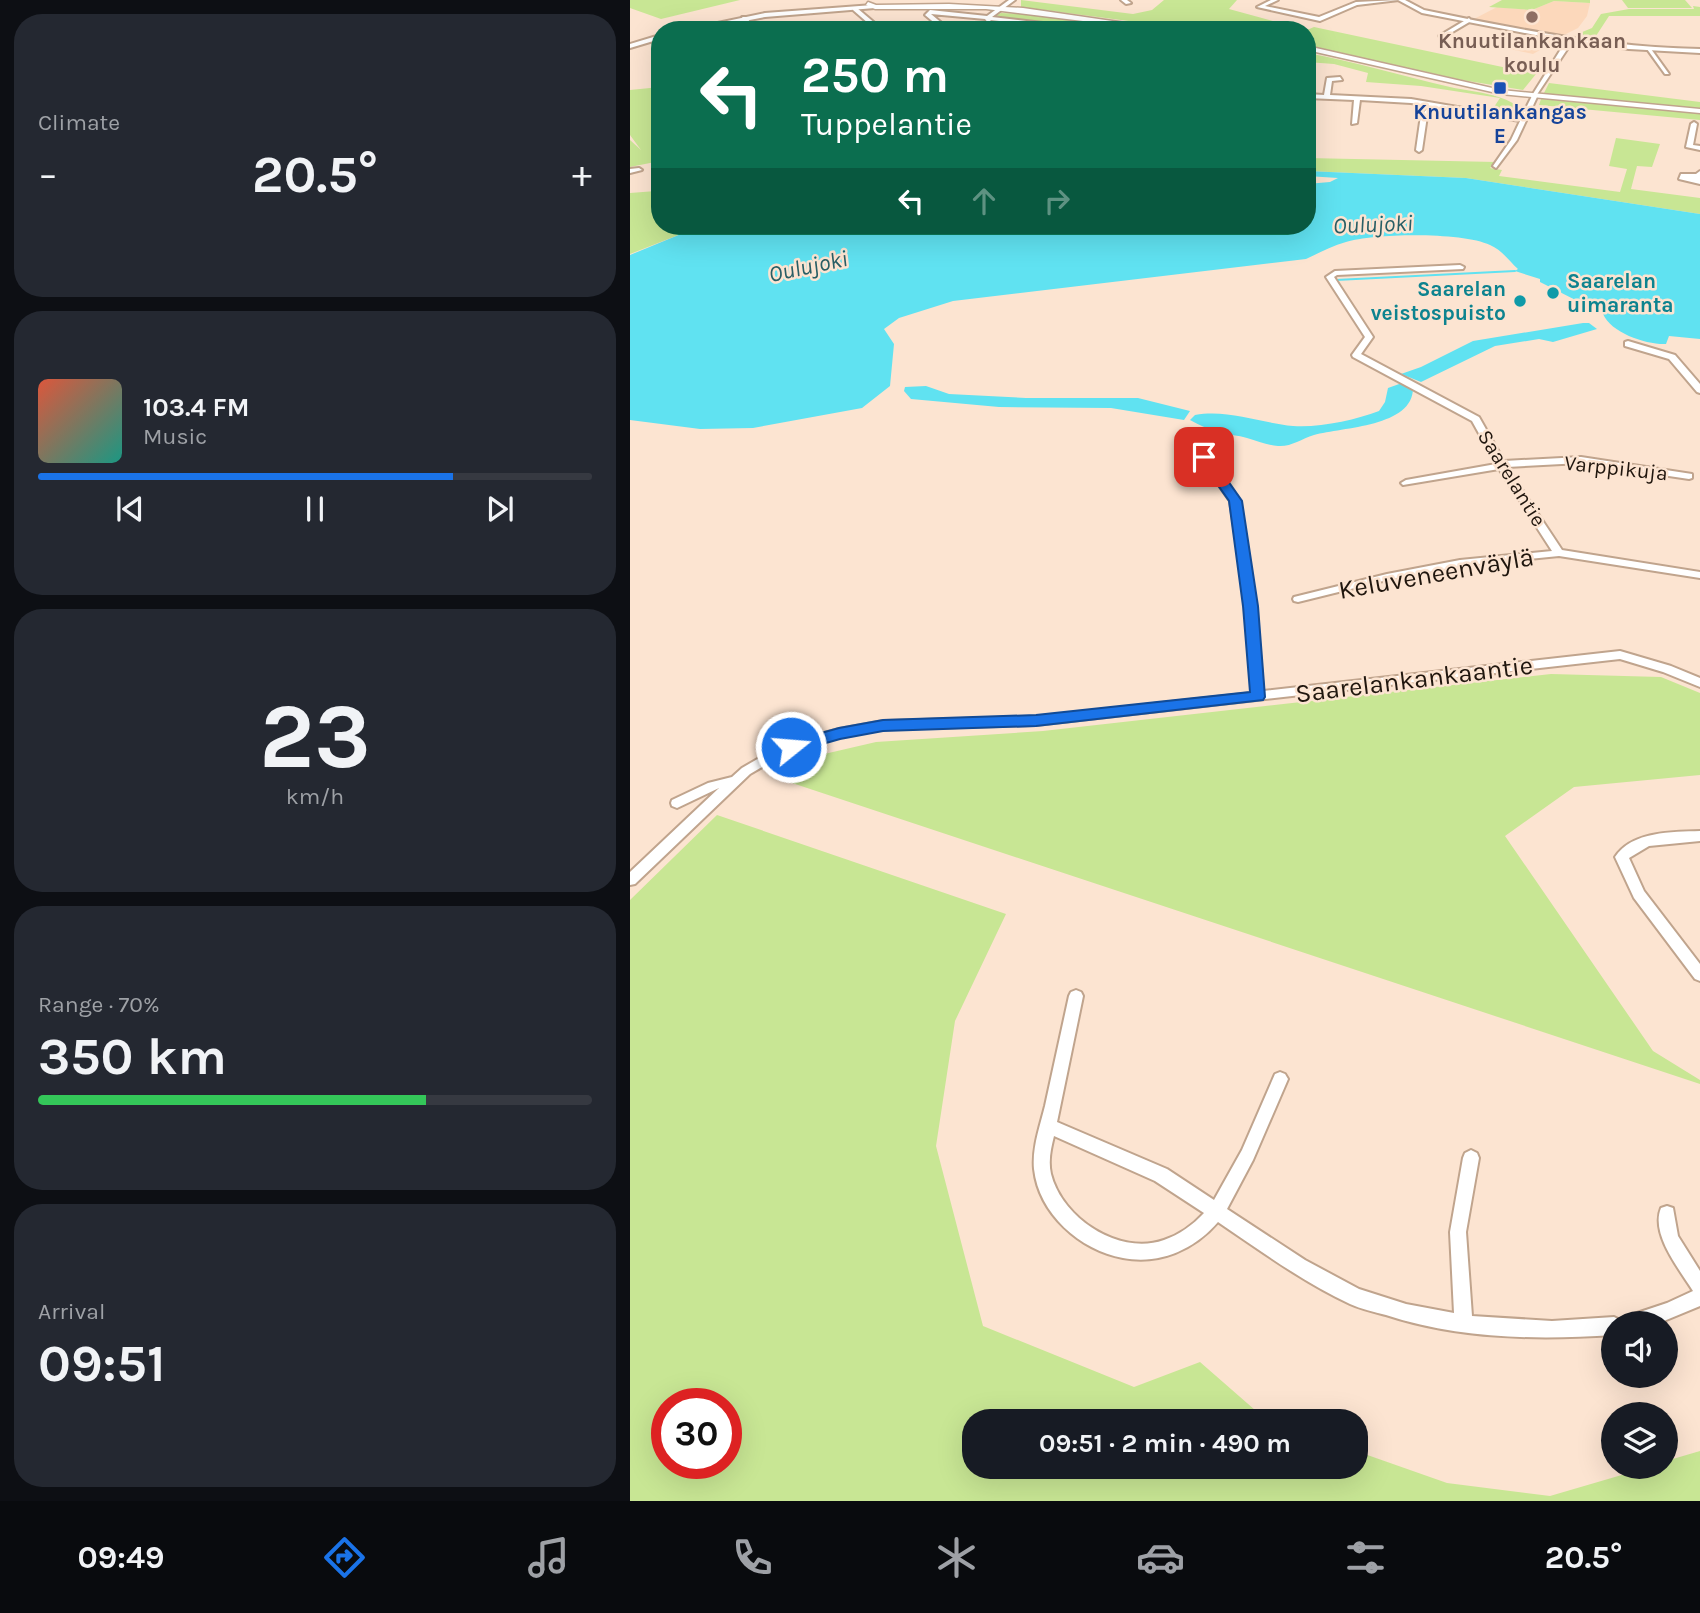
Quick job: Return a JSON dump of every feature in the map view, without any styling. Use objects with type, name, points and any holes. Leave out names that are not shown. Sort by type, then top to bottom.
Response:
[{"type":"main road","points":[[860,0],[873,4],[956,4],[1101,21]]},
{"type":"main road","points":[[1316,50],[1377,62],[1457,83],[1534,97],[1700,111]]},
{"type":"street","points":[[987,21],[1012,0]]},
{"type":"street","points":[[1275,0],[1260,7],[1320,19],[1356,4],[1396,0]]},
{"type":"street","points":[[1401,0],[1417,10],[1569,41],[1649,50],[1700,51]]},
{"type":"street","points":[[730,21],[856,9],[873,4]]},
{"type":"street","points":[[856,9],[870,21]]},
{"type":"street","points":[[936,21],[928,15],[930,12],[1016,21]]},
{"type":"street","points":[[1442,36],[1469,20]]},
{"type":"street","points":[[630,46],[651,40]]},
{"type":"street","points":[[1496,166],[1514,140],[1534,97],[1569,41]]},
{"type":"street","points":[[1649,50],[1667,73]]},
{"type":"street","points":[[1327,97],[1329,79],[1340,79]]},
{"type":"street","points":[[1316,96],[1435,105],[1522,120]]},
{"type":"street","points":[[1354,123],[1357,98]]},
{"type":"street","points":[[1419,150],[1424,116],[1435,105]]},
{"type":"street","points":[[1694,124],[1689,147],[1700,148]]},
{"type":"street","points":[[1399,377],[1356,355],[1369,337],[1330,277],[1333,274],[1460,267]]},
{"type":"street","points":[[1628,344],[1672,357],[1700,390]]},
{"type":"street","name":"Saarelantie","points":[[1399,377],[1476,419],[1502,465],[1559,553]]},
{"type":"street","points":[[1204,457],[1235,501],[1251,606],[1258,697]]},
{"type":"street","name":"Varppikuja","points":[[1406,483],[1502,465],[1581,460],[1689,476]]},
{"type":"street","name":"Keluveneenväylä","points":[[1298,599],[1387,577],[1460,563],[1559,553],[1700,575]]},
{"type":"street","name":"Saarelankankaantie","points":[[630,880],[733,780],[777,753],[805,742],[883,725],[1036,721],[1620,655],[1667,669],[1700,684]]},
{"type":"street","points":[[677,803],[712,786],[733,780]]},
{"type":"street","points":[[1700,836],[1666,837],[1629,849],[1622,857],[1639,894],[1700,975]]},
{"type":"street","points":[[1076,996],[1048,1126],[1042,1172],[1054,1203],[1079,1231],[1122,1250],[1157,1251],[1174,1245],[1217,1213],[1280,1079]]},
{"type":"street","points":[[1048,1126],[1161,1175],[1299,1266],[1355,1297],[1406,1313],[1464,1324],[1552,1330],[1601,1327]]},
{"type":"street","points":[[1464,1324],[1458,1232],[1471,1158]]},
{"type":"street","points":[[1667,1214],[1671,1238],[1700,1287]]},
{"type":"street","points":[[1669,1311],[1700,1297]]},
{"type":"shaded area","name":"Knuutilankankaan koulu","points":[[1554,1],[1590,3],[1587,16],[1578,28],[1560,37],[1474,19],[1497,7],[1532,10]]},
{"type":"shaded area","points":[[1528,35],[1556,41],[1533,54],[1505,48]]},
{"type":"green space","points":[[630,0],[740,0],[661,19],[630,8]]},
{"type":"green space","points":[[1021,0],[1133,14],[1152,10],[1164,0],[1237,0],[1229,9],[1273,21],[1129,21],[1021,7]]},
{"type":"green space","points":[[1502,0],[1590,0],[1590,3],[1554,1],[1532,10],[1489,7]]},
{"type":"green space","points":[[1622,0],[1685,0],[1692,8],[1628,8]]},
{"type":"green space","points":[[1693,6],[1700,7],[1700,16],[1609,16],[1594,39],[1575,35],[1592,28],[1601,14],[1629,9],[1694,9]]},
{"type":"green space","points":[[1001,13],[1048,15],[1090,21],[1036,21],[996,16]]},
{"type":"green space","points":[[1316,27],[1536,74],[1523,90],[1462,80],[1316,47]]},
{"type":"green space","points":[[1316,55],[1499,98],[1421,86],[1366,82],[1368,73],[1334,64],[1316,63]]},
{"type":"green space","points":[[1549,83],[1700,102],[1700,108],[1550,95],[1544,93]]},
{"type":"green space","points":[[651,88],[651,163],[630,167],[630,140],[641,150],[630,135],[630,90]]},
{"type":"green space","points":[[1500,98],[1518,106],[1514,117],[1490,113]]},
{"type":"green space","points":[[1541,99],[1700,113],[1700,120],[1539,105]]},
{"type":"green space","points":[[1616,138],[1660,144],[1652,167],[1637,166],[1631,189],[1700,198],[1700,214],[1466,178],[1316,171],[1316,158],[1496,162],[1490,168],[1502,170],[1499,176],[1620,192],[1627,169],[1609,166]]},
{"type":"green space","points":[[651,191],[651,235],[678,235],[630,254],[630,193]]},
{"type":"green space","points":[[1551,674],[1661,677],[1700,693],[1700,775],[1574,787],[1505,836],[1653,1051],[1700,1080],[1700,1084],[771,776],[820,755],[876,742],[1043,731]]},
{"type":"green space","points":[[717,815],[1006,914],[955,1021],[936,1146],[983,1326],[1134,1387],[1200,1362],[1254,1409],[962,1409],[962,1479],[1368,1479],[1368,1455],[1447,1483],[1550,1496],[1608,1479],[1678,1479],[1678,1457],[1700,1451],[1700,1501],[630,1501],[630,900]]},
{"type":"water","name":"Oulujoki","points":[[1316,171],[1466,178],[1700,214],[1700,339],[1669,336],[1666,344],[1658,344],[1621,332],[1607,321],[1603,314],[1540,282],[1540,279],[1515,271],[1518,269],[1490,245],[1440,236],[1377,237],[1346,242],[1306,259],[953,301],[899,318],[884,329],[894,344],[890,386],[862,408],[753,428],[700,429],[630,420],[630,255],[679,235],[1316,235],[1316,183],[1338,178],[1316,177]]},
{"type":"water","points":[[1589,323],[1597,329],[1553,342],[1539,339],[1495,346],[1421,382],[1401,374],[1473,341]]},
{"type":"water","points":[[1402,383],[1413,388],[1410,401],[1402,411],[1389,418],[1314,435],[1283,446],[1220,433],[1190,420],[1195,415],[1220,414],[1293,426],[1337,423],[1379,411],[1385,402],[1388,388]]},
{"type":"water","points":[[926,386],[949,394],[1026,398],[1138,398],[1190,411],[1184,420],[1111,408],[999,407],[911,399],[904,391],[905,387]]},
{"type":"waterway","points":[[1336,280],[1515,271]]},
{"type":"place","name":"Knuutilankankaan koulu","points":[[1532,17]]},
{"type":"place","name":"Knuutilankangas E","points":[[1500,88]]},
{"type":"place","name":"Saarelan uimaranta","points":[[1553,293]]},
{"type":"place","name":"Saarelan veistospuisto","points":[[1520,301]]},
{"type":"route","points":[[791,747],[839,733],[883,725],[1036,721],[1258,697],[1251,606],[1235,501],[1204,457]]}]
